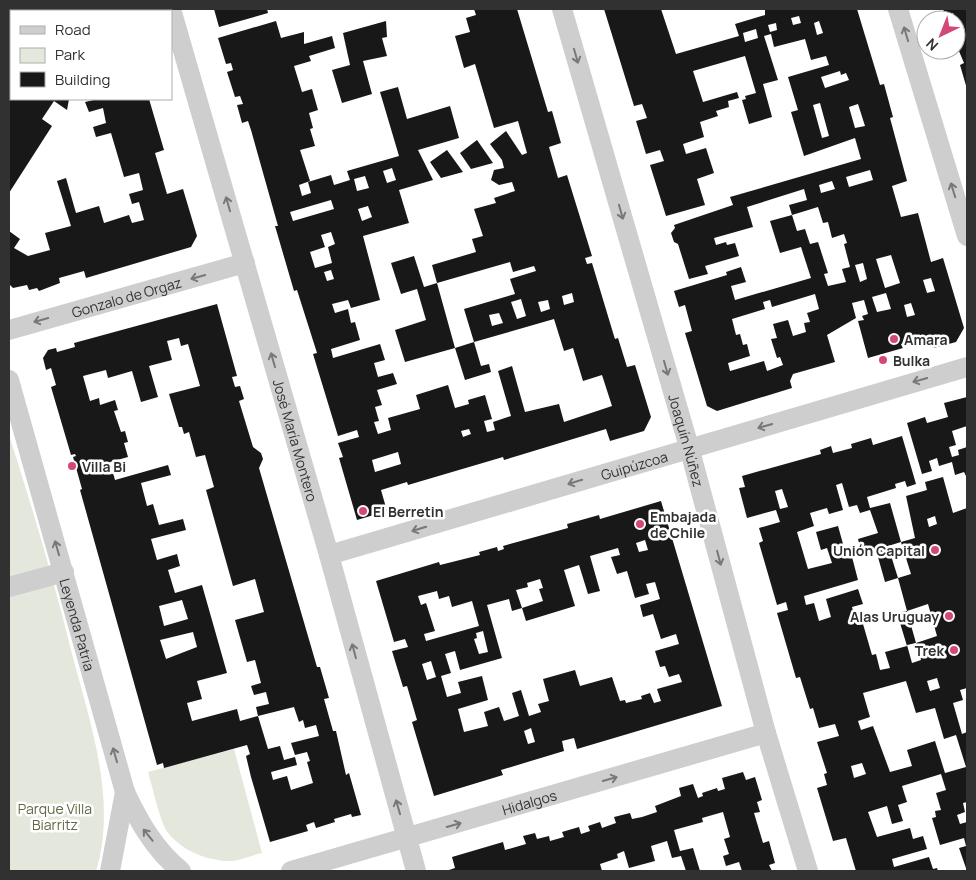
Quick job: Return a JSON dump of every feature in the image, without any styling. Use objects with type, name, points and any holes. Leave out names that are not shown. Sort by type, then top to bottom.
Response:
[{"type":"street","name":"Joaquín Núñez","points":[[562,9],[689,448],[766,733],[808,871]]},
{"type":"street","points":[[898,9],[967,236]]},
{"type":"street","name":"José María Montero","points":[[172,12],[329,555],[416,871]]},
{"type":"street","name":"Gonzalo de Orgaz","points":[[9,330],[245,264]]},
{"type":"street","name":"Guipúzcoa","points":[[329,555],[967,367]]},
{"type":"street","name":"Leyenda Patria","points":[[9,380],[125,792],[110,871]]},
{"type":"street","points":[[9,587],[64,572]]},
{"type":"street","name":"Hidalgos","points":[[291,871],[407,839],[766,733]]},
{"type":"street","points":[[125,792],[142,828],[170,862],[181,871]]},
{"type":"green space","name":"Parque Villa Biarritz","points":[[9,435],[57,596],[99,760],[104,816],[102,844],[96,871],[9,871]]},
{"type":"green space","points":[[234,749],[262,853],[232,861],[223,861],[192,852],[183,847],[168,833],[161,818],[148,772]]},
{"type":"building","points":[[24,9],[55,9],[54,10]]},
{"type":"building","points":[[106,9],[131,9],[131,10]]},
{"type":"building","points":[[214,9],[267,9],[268,13],[219,27]]},
{"type":"building","points":[[474,9],[517,9],[548,112],[552,111],[561,143],[549,147],[558,178],[567,175],[592,256],[585,258],[587,264],[592,263],[615,339],[618,338],[627,367],[635,365],[651,417],[644,431],[610,441],[606,429],[504,460],[503,457],[408,485],[407,482],[381,490],[387,511],[357,520],[339,458],[343,457],[338,443],[359,437],[357,430],[338,436],[313,354],[317,353],[297,290],[294,291],[275,226],[278,226],[251,130],[248,121],[242,123],[237,105],[243,104],[240,96],[235,97],[227,72],[233,70],[231,63],[226,64],[218,38],[276,21],[281,38],[304,32],[304,44],[332,36],[335,48],[309,56],[311,61],[294,66],[302,92],[312,89],[318,110],[309,113],[313,128],[310,129],[315,146],[300,150],[310,181],[299,185],[302,196],[311,193],[308,182],[331,175],[334,185],[350,180],[347,171],[399,156],[380,92],[398,87],[407,119],[450,106],[459,138],[418,150],[433,180],[399,190],[409,223],[363,236],[380,300],[351,308],[348,300],[332,304],[335,313],[348,309],[351,323],[355,322],[360,340],[331,349],[333,358],[380,344],[385,360],[374,363],[378,377],[393,373],[397,384],[377,390],[382,405],[375,407],[379,421],[374,422],[378,434],[391,430],[388,418],[420,409],[416,395],[448,385],[455,408],[469,404],[468,400],[485,395],[492,419],[484,421],[487,432],[495,430],[493,422],[511,416],[498,371],[512,366],[525,412],[559,404],[564,422],[612,406],[602,375],[583,381],[573,348],[564,351],[554,319],[474,342],[464,309],[515,294],[510,279],[536,271],[534,266],[513,272],[510,262],[437,283],[432,265],[476,252],[472,239],[483,236],[474,209],[496,203],[494,198],[515,191],[512,182],[499,185],[491,180],[494,170],[504,168],[502,160],[490,144],[506,131],[522,155],[527,153],[518,121],[494,128],[475,64],[464,68],[455,36],[470,32],[466,18],[476,15]],"holes":[[[392,168],[396,180],[387,183],[383,171]],[[365,176],[369,188],[357,191],[354,179]],[[331,200],[334,209],[293,221],[290,212]],[[368,206],[372,217],[362,221],[358,209]],[[331,232],[335,244],[328,247],[332,263],[315,268],[310,252],[325,247],[321,235]],[[331,270],[334,279],[327,281],[324,272]],[[572,293],[574,302],[564,305],[562,296]],[[521,299],[526,316],[517,319],[511,302]],[[548,300],[550,309],[541,312],[538,302]],[[499,313],[503,323],[492,326],[489,315]],[[469,429],[471,434],[463,437],[461,431]],[[398,452],[401,464],[375,472],[372,460]]]},
{"type":"building","points":[[604,9],[661,9],[676,54],[739,36],[735,24],[765,15],[765,9],[857,9],[880,85],[884,84],[893,117],[890,118],[907,181],[892,186],[901,217],[918,213],[931,262],[943,258],[964,328],[956,342],[934,348],[931,335],[901,344],[903,348],[868,358],[858,321],[864,320],[862,316],[868,314],[864,300],[852,303],[856,318],[827,335],[835,362],[793,374],[790,381],[792,388],[717,411],[707,406],[685,333],[692,331],[685,305],[679,307],[674,291],[727,275],[726,272],[741,267],[746,282],[731,286],[735,300],[811,278],[801,247],[780,253],[770,221],[792,215],[789,205],[807,200],[804,189],[747,207],[753,227],[714,238],[716,245],[726,242],[727,245],[735,243],[739,256],[705,266],[708,274],[689,279],[678,244],[674,242],[671,233],[675,228],[674,225],[733,205],[730,197],[861,159],[855,138],[804,156],[791,112],[798,110],[788,77],[829,65],[826,56],[811,60],[805,39],[774,47],[771,34],[764,36],[778,80],[763,84],[772,117],[749,124],[742,100],[746,99],[745,96],[756,93],[745,56],[693,71],[703,102],[737,92],[739,98],[728,101],[729,107],[716,111],[718,116],[700,122],[704,137],[683,144],[686,154],[706,148],[714,173],[697,179],[705,205],[666,216],[650,165],[664,161],[660,150],[646,154],[636,121],[647,118],[642,104],[634,106]],"holes":[[[799,16],[801,23],[793,25],[791,18]],[[819,21],[823,33],[817,35],[814,23]],[[776,23],[777,30],[770,32],[768,25]],[[756,29],[758,38],[745,42],[743,33]],[[840,71],[841,75],[846,73],[849,80],[825,88],[821,77]],[[820,103],[829,136],[822,138],[813,105]],[[858,104],[865,126],[855,128],[849,107]],[[870,170],[873,180],[849,187],[846,177]],[[832,181],[835,189],[821,193],[819,185]],[[818,207],[823,223],[828,222],[832,238],[844,234],[847,243],[844,244],[850,267],[842,269],[846,282],[828,286],[824,274],[828,273],[818,242],[810,244],[805,229],[797,231],[792,215]],[[891,255],[900,283],[885,288],[876,259]],[[863,263],[867,279],[860,282],[855,265]],[[931,278],[935,291],[927,293],[923,280]],[[886,293],[891,309],[877,312],[872,297]],[[815,294],[819,309],[807,313],[810,322],[804,323],[806,332],[793,336],[788,320],[773,324],[777,338],[771,339],[777,358],[780,357],[783,365],[767,371],[764,361],[730,371],[728,363],[750,356],[747,344],[743,345],[740,334],[736,335],[732,319],[765,309],[763,302],[770,300],[772,307]],[[911,303],[915,315],[907,317],[904,305]]]},
{"type":"building","points":[[967,9],[967,89],[960,65],[964,63],[963,60],[966,60],[966,10],[943,10]]},
{"type":"building","points":[[386,21],[387,37],[382,38],[387,56],[363,61],[372,94],[342,103],[332,70],[350,65],[343,33]]},
{"type":"building","points":[[10,38],[10,100],[69,100],[67,110],[54,101],[42,119],[52,126],[9,193]]},
{"type":"building","points":[[94,100],[149,100],[164,150],[155,153],[167,194],[183,189],[197,236],[191,247],[86,278],[84,271],[59,278],[60,283],[39,291],[37,288],[29,290],[27,285],[13,288],[9,284],[9,231],[20,239],[14,248],[28,256],[50,250],[45,233],[71,226],[57,181],[66,178],[76,213],[99,206],[104,223],[129,215],[132,223],[144,220],[139,202],[132,204],[129,194],[143,190],[139,173],[124,177],[111,133],[96,137],[93,127],[106,123],[103,108],[89,112],[85,102]]},
{"type":"building","points":[[477,140],[493,163],[471,169],[460,153]]},
{"type":"building","points":[[447,150],[463,172],[441,178],[430,162]]},
{"type":"building","points":[[414,256],[424,287],[437,283],[455,348],[405,362],[395,330],[426,320],[417,289],[401,294],[391,263]]},
{"type":"building","points":[[217,304],[237,376],[232,377],[235,387],[240,386],[244,399],[239,401],[253,447],[261,453],[263,459],[259,468],[317,667],[320,667],[329,698],[324,699],[333,731],[336,731],[346,775],[349,773],[361,815],[352,817],[351,814],[334,819],[335,822],[316,828],[314,822],[306,825],[308,831],[270,842],[246,756],[250,754],[247,745],[164,768],[163,763],[157,765],[80,490],[82,489],[73,457],[76,456],[75,454],[71,455],[51,387],[56,385],[51,368],[46,370],[43,358],[48,350],[56,348],[57,352],[75,347],[74,343]],"holes":[[[179,338],[181,346],[188,344],[200,386],[169,394],[179,427],[182,427],[184,434],[189,432],[196,457],[205,455],[214,487],[206,490],[233,586],[255,579],[264,612],[235,620],[247,662],[255,660],[261,683],[251,686],[254,695],[266,692],[269,704],[256,707],[258,716],[240,721],[237,709],[192,721],[187,703],[202,699],[197,681],[227,673],[202,585],[175,593],[168,570],[180,566],[177,554],[157,560],[151,539],[186,530],[183,519],[159,525],[153,504],[147,506],[141,483],[171,475],[168,465],[115,480],[110,462],[128,457],[124,443],[128,442],[125,431],[121,432],[114,411],[118,410],[115,400],[100,405],[99,398],[90,401],[83,376],[106,370],[108,378],[132,371],[141,402],[158,397],[149,366],[172,360],[167,341]],[[182,600],[188,619],[164,626],[159,606]],[[193,632],[197,647],[166,659],[160,640]],[[294,707],[299,722],[303,720],[305,728],[316,725],[319,736],[291,743],[295,755],[307,752],[310,761],[307,762],[313,783],[291,790],[287,776],[273,780],[271,772],[297,765],[295,757],[284,760],[280,746],[268,749],[258,716]]]},
{"type":"building","points":[[474,342],[481,366],[489,364],[491,372],[465,380],[455,348]]},
{"type":"building","points":[[967,397],[967,426],[952,431],[956,445],[949,447],[952,457],[959,455],[958,450],[967,447],[967,478],[964,472],[955,475],[952,462],[939,466],[937,458],[929,461],[932,471],[922,474],[907,423],[925,417],[927,423],[948,417],[944,403]]},
{"type":"building","points":[[902,436],[916,484],[907,487],[905,481],[895,484],[896,488],[867,497],[870,508],[890,503],[901,542],[915,538],[906,496],[927,490],[925,482],[943,477],[953,513],[967,508],[967,688],[960,690],[963,700],[953,703],[962,734],[967,732],[967,802],[963,803],[965,812],[957,815],[960,824],[967,822],[967,871],[959,848],[966,846],[964,838],[940,845],[932,818],[936,817],[935,811],[941,810],[936,793],[946,790],[941,774],[902,786],[907,802],[898,805],[903,821],[892,824],[887,806],[868,812],[877,837],[910,828],[913,839],[923,836],[927,849],[892,859],[894,867],[929,857],[933,869],[937,868],[938,871],[856,871],[846,838],[833,841],[817,788],[827,785],[824,774],[827,773],[817,742],[839,736],[835,724],[819,728],[813,708],[810,709],[800,677],[796,678],[777,613],[788,610],[786,602],[777,605],[759,543],[763,541],[759,528],[780,522],[776,510],[747,518],[739,488],[745,487],[742,476],[821,454],[820,450],[831,446],[833,453],[852,448],[851,444],[871,438],[873,445]],"holes":[[[842,483],[849,507],[857,505],[860,513],[870,510],[878,533],[858,539],[862,554],[876,550],[885,582],[898,578],[907,611],[897,613],[907,646],[885,652],[890,668],[880,670],[876,654],[872,655],[863,624],[857,625],[852,607],[863,604],[858,589],[826,599],[831,617],[819,621],[814,603],[806,605],[804,596],[858,580],[852,557],[847,558],[838,526],[816,532],[821,550],[827,548],[832,563],[808,569],[797,532],[814,526],[810,513],[827,508],[829,514],[843,510],[836,485]],[[782,489],[788,507],[780,509],[775,491]],[[935,516],[937,524],[929,527],[927,519]],[[901,542],[911,574],[898,578],[888,546]],[[928,604],[937,636],[916,643],[907,611]],[[916,643],[921,660],[912,663],[907,645]],[[937,678],[940,688],[930,691],[927,681]],[[906,681],[916,713],[935,708],[944,739],[956,735],[966,767],[945,773],[935,741],[907,750],[912,766],[890,772],[873,726],[861,730],[858,721],[870,717],[863,693]],[[862,763],[866,774],[854,778],[851,766]]]},
{"type":"building","points":[[661,501],[722,706],[577,749],[574,738],[562,741],[564,751],[501,770],[503,775],[434,796],[412,722],[417,720],[407,686],[403,687],[392,651],[408,647],[405,639],[394,642],[376,581],[439,562],[440,565],[480,555],[479,552],[497,547],[498,551],[504,549],[503,546],[568,528],[567,524],[599,515],[600,519]],"holes":[[[645,540],[648,550],[639,552],[636,543]],[[618,548],[620,555],[611,557],[617,574],[627,571],[635,598],[649,594],[646,584],[655,582],[660,599],[640,605],[643,617],[653,614],[661,639],[676,634],[679,644],[655,651],[660,667],[665,666],[669,677],[679,674],[682,682],[657,689],[661,701],[654,703],[650,693],[641,696],[642,699],[626,703],[625,700],[620,701],[612,677],[580,686],[575,670],[543,679],[549,701],[538,704],[541,712],[529,716],[521,690],[512,693],[519,716],[504,721],[499,707],[484,712],[488,726],[464,732],[458,709],[488,700],[482,676],[458,682],[461,693],[447,697],[441,676],[451,673],[445,654],[455,651],[460,670],[502,658],[487,605],[509,599],[512,611],[522,608],[526,621],[575,606],[564,570],[579,565],[588,594],[600,591],[590,556]],[[540,579],[543,588],[539,589],[543,601],[522,608],[516,590],[528,587],[527,583]],[[437,591],[439,599],[449,596],[452,607],[472,601],[479,626],[426,641],[424,634],[435,631],[426,603],[421,605],[418,596]],[[483,631],[488,652],[479,654],[474,639],[477,638],[476,633]],[[431,661],[436,677],[427,680],[422,664]],[[531,728],[535,742],[528,744],[524,731]]]},
{"type":"building","points":[[743,772],[746,780],[755,777],[762,800],[757,802],[760,812],[754,813],[763,843],[769,841],[775,863],[769,865],[772,871],[742,871],[739,862],[726,866],[723,856],[729,854],[724,839],[730,837],[723,812],[702,818],[703,822],[674,830],[680,851],[693,848],[700,871],[686,871],[681,856],[672,858],[667,841],[651,846],[655,861],[629,868],[624,851],[617,854],[618,858],[600,864],[602,871],[446,871],[455,868],[452,857],[503,842],[505,850],[526,844],[523,836],[535,833],[537,839],[549,836],[550,841],[564,837],[562,832],[579,827],[581,834],[590,831],[588,826],[600,822],[602,828],[616,823],[614,817],[630,813],[632,819],[642,817],[657,812],[655,806],[681,796],[679,788],[693,784],[698,798],[703,796],[702,793],[717,788],[718,791],[725,789],[722,778]]},
{"type":"place","name":"Amara","points":[[894,339]]},
{"type":"place","name":"Bulka","points":[[883,360]]},
{"type":"place","name":"Villa Bi","points":[[72,466]]},
{"type":"place","name":"El Berretin","points":[[363,511]]},
{"type":"place","name":"Embajada de Chile","points":[[640,524]]},
{"type":"place","name":"Unión Capital","points":[[935,550]]},
{"type":"place","name":"Alas Uruguay","points":[[949,616]]},
{"type":"place","name":"Trek","points":[[954,650]]}]
